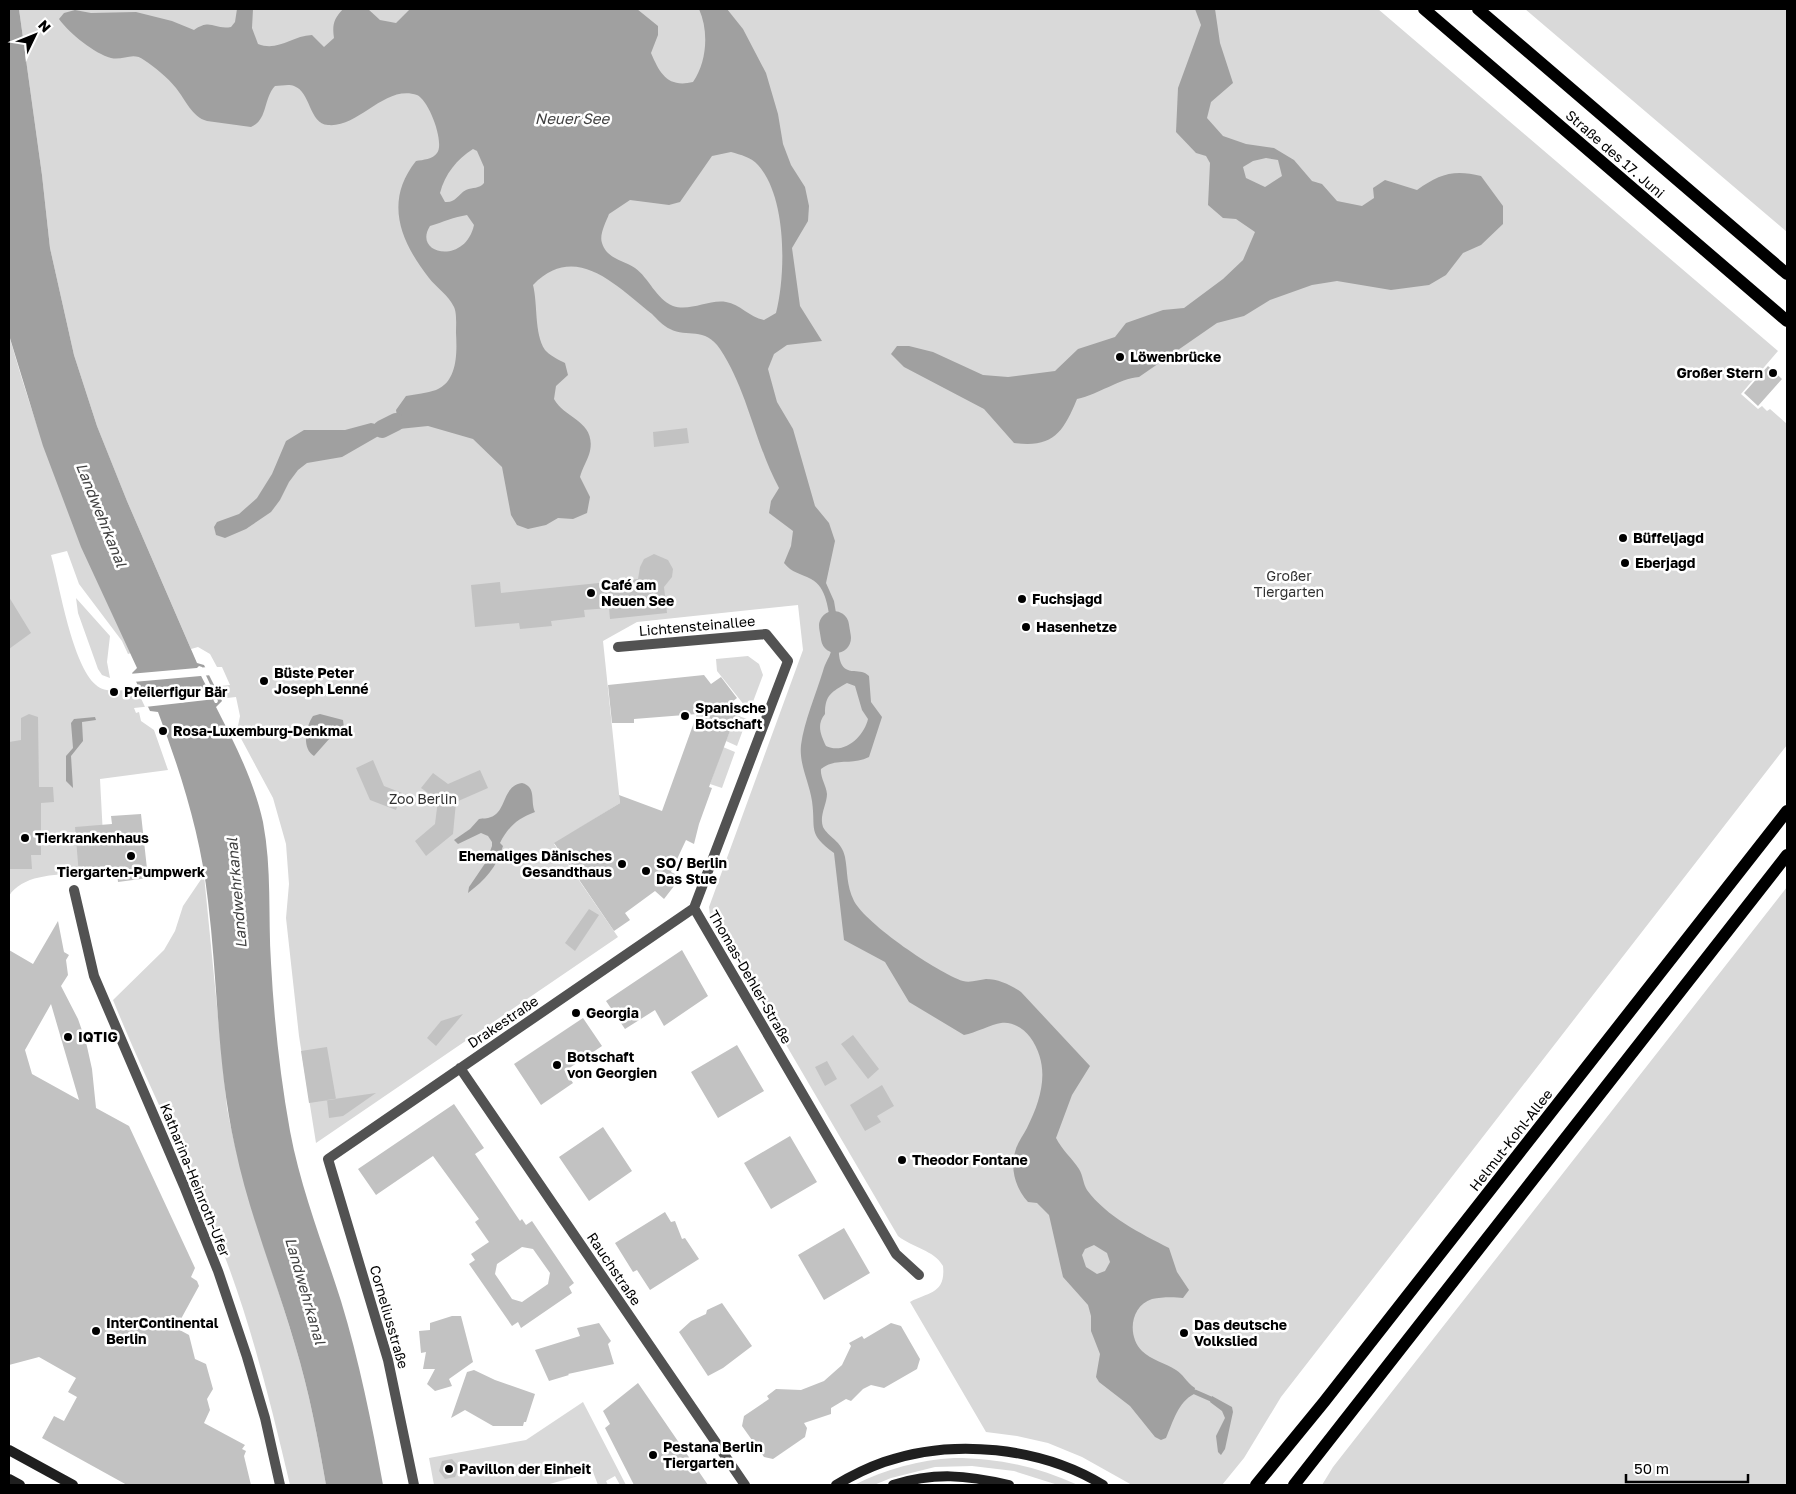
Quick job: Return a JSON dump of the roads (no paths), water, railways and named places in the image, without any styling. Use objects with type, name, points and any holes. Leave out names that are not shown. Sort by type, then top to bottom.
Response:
[{"type":"main road","name":"Straße des 17. Juni","points":[[1424,9],[1787,321]]},
{"type":"main road","name":"Straße des 17. Juni","points":[[1478,9],[1787,274]]},
{"type":"main road","name":"Helmut-Kohl-Allee","points":[[1256,1485],[1324,1402],[1787,811]]},
{"type":"main road","points":[[1294,1485],[1787,855]]},
{"type":"main road","points":[[836,1485],[862,1470],[885,1461],[936,1450],[960,1448],[1005,1452],[1052,1462],[1103,1485]]},
{"type":"main road","points":[[9,1450],[73,1485]]},
{"type":"main road","points":[[892,1485],[910,1480],[946,1475],[1009,1485]]},
{"type":"main road","points":[[9,1479],[20,1485]]},
{"type":"street","name":"Lichtensteinallee","points":[[618,647],[766,634],[774,645]]},
{"type":"street","name":"Thomas-Dehler-Straße","points":[[774,645],[788,662],[694,908],[896,1254],[919,1275]]},
{"type":"street","name":"Katharina-Heinroth-Ufer","points":[[74,890],[94,976],[184,1186],[221,1279],[248,1357],[265,1418],[280,1485]]},
{"type":"street","name":"Drakestraße","points":[[328,1159],[694,908]]},
{"type":"street","name":"Rauchstraße","points":[[460,1068],[745,1485]]},
{"type":"street","name":"Corneliusstraße","points":[[328,1159],[388,1360],[414,1485]]},
{"type":"water","name":"Landwehrkanal","points":[[9,9],[19,9],[50,248],[74,355],[97,426],[127,501],[197,663],[204,665],[222,701],[216,707],[249,777],[263,822],[269,875],[270,945],[274,1005],[286,1110],[306,1196],[354,1346],[383,1485],[326,1485],[313,1415],[300,1362],[255,1222],[235,1147],[229,1117],[218,1024],[205,877],[189,805],[175,758],[158,712],[150,711],[132,673],[137,668],[81,547],[43,446],[9,335]],"holes":[[[199,666],[202,667],[218,701],[217,703],[215,703],[197,668]]]},
{"type":"water","name":"Neuer See","points":[[237,9],[253,9],[252,28],[258,44],[265,46],[278,45],[312,35],[324,47],[334,38],[334,22],[343,9],[368,9],[380,20],[396,23],[410,9],[637,9],[658,26],[658,35],[651,53],[658,67],[666,78],[677,83],[684,83],[693,82],[704,56],[705,36],[699,9],[727,9],[743,29],[766,73],[778,114],[783,144],[791,165],[805,187],[809,206],[808,221],[792,248],[800,306],[822,341],[787,345],[774,354],[768,369],[777,402],[793,429],[815,506],[829,523],[835,541],[826,583],[834,601],[838,625],[831,626],[828,606],[820,587],[811,579],[793,571],[784,563],[791,546],[793,531],[769,513],[771,501],[779,488],[764,454],[738,382],[720,349],[708,337],[676,332],[667,328],[624,291],[595,273],[580,267],[565,267],[549,272],[533,285],[539,335],[542,343],[547,352],[565,363],[568,375],[556,386],[554,399],[559,406],[584,427],[591,441],[590,451],[580,477],[590,497],[587,513],[573,519],[558,518],[546,525],[528,529],[517,525],[511,515],[502,467],[473,439],[428,426],[399,429],[396,410],[406,396],[433,391],[443,386],[449,380],[456,357],[456,313],[454,307],[432,281],[410,250],[400,221],[398,206],[400,191],[406,176],[416,161],[433,157],[439,148],[439,140],[431,113],[417,95],[405,93],[394,95],[350,120],[328,125],[322,123],[313,114],[300,89],[292,85],[275,86],[271,91],[263,114],[256,124],[251,127],[207,121],[197,116],[173,84],[140,57],[132,56],[115,59],[105,56],[83,42],[59,19],[64,13],[75,10],[91,13],[136,12],[172,21],[194,30],[205,25],[231,27],[235,22]],"holes":[[[473,149],[477,151],[484,167],[484,183],[478,187],[466,190],[452,201],[445,202],[440,193],[448,173],[462,157]],[[731,152],[752,160],[768,179],[774,196],[782,236],[781,278],[776,313],[764,320],[736,305],[726,302],[713,302],[693,307],[673,306],[657,294],[640,272],[611,256],[604,248],[601,240],[609,214],[630,200],[669,205],[680,202],[712,156]],[[467,215],[474,225],[469,238],[461,246],[451,251],[434,249],[428,243],[426,236],[430,226]]]},
{"type":"water","points":[[1195,9],[1215,9],[1220,43],[1233,83],[1211,102],[1207,118],[1223,136],[1246,144],[1274,148],[1294,160],[1312,181],[1322,184],[1337,201],[1362,206],[1374,198],[1373,188],[1385,180],[1417,190],[1432,180],[1447,174],[1463,173],[1481,176],[1503,206],[1503,224],[1481,245],[1463,253],[1446,275],[1429,285],[1391,290],[1337,281],[1312,285],[1270,300],[1244,316],[1217,323],[1139,377],[1131,378],[1077,399],[1067,421],[1055,436],[1038,443],[1014,443],[984,409],[904,367],[891,354],[897,346],[909,346],[933,352],[983,375],[1008,377],[1055,371],[1078,349],[1115,337],[1126,323],[1163,310],[1184,308],[1223,279],[1243,260],[1255,232],[1236,219],[1223,218],[1208,205],[1210,163],[1206,156],[1196,153],[1176,132],[1178,88],[1201,25]],"holes":[[[1266,158],[1278,160],[1282,176],[1265,187],[1246,178],[1243,167],[1253,161]]]},
{"type":"water","points":[[371,423],[380,425],[382,434],[342,457],[307,463],[298,470],[289,482],[280,500],[271,512],[246,529],[225,538],[216,535],[214,527],[217,522],[239,514],[257,498],[272,474],[286,441],[304,430],[345,430]]},
{"type":"water","points":[[839,638],[839,654],[844,668],[864,672],[869,676],[871,702],[882,717],[869,757],[856,761],[832,763],[821,769],[827,794],[822,823],[828,834],[841,847],[846,863],[851,895],[861,911],[887,934],[937,968],[966,982],[986,979],[995,980],[1021,992],[1090,1066],[1072,1095],[1056,1138],[1079,1169],[1087,1190],[1095,1200],[1125,1224],[1169,1248],[1177,1272],[1189,1290],[1183,1298],[1152,1299],[1145,1303],[1139,1308],[1133,1322],[1134,1338],[1142,1351],[1178,1372],[1195,1388],[1194,1394],[1180,1407],[1166,1438],[1161,1440],[1155,1437],[1130,1406],[1099,1382],[1096,1377],[1100,1354],[1091,1331],[1091,1316],[1088,1305],[1063,1277],[1049,1215],[1037,1203],[1028,1202],[1017,1185],[1013,1166],[1015,1152],[1037,1105],[1042,1082],[1040,1059],[1037,1048],[1030,1037],[1017,1026],[1009,1023],[997,1024],[964,1035],[909,1002],[885,962],[844,940],[834,853],[820,841],[814,830],[812,801],[801,752],[810,708],[830,653],[832,639]],"holes":[[[847,683],[855,686],[862,710],[868,719],[862,732],[853,742],[847,746],[833,748],[826,746],[820,726],[830,694]],[[1094,1245],[1107,1253],[1110,1262],[1105,1271],[1097,1274],[1086,1267],[1082,1255],[1085,1249]]]},
{"type":"water","points":[[320,714],[343,720],[344,728],[330,738],[314,756],[307,748],[306,737],[308,725],[313,716]]},
{"type":"water","points":[[95,717],[96,720],[82,722],[83,741],[71,756],[73,788],[66,781],[66,756],[73,748],[71,723],[74,719]]},
{"type":"water","points":[[522,783],[530,788],[535,812],[523,817],[506,832],[500,843],[503,846],[494,867],[468,893],[469,887],[486,862],[492,842],[488,836],[481,833],[458,844],[454,840],[470,829],[479,819],[490,818],[496,814],[511,789]]},
{"type":"water","points":[[1212,1396],[1232,1407],[1233,1412],[1225,1449],[1221,1455],[1218,1452],[1216,1436],[1225,1418],[1222,1411],[1210,1402]]},
{"type":"waterway","points":[[382,429],[396,422]]},
{"type":"waterway","points":[[834,626],[836,638]]},
{"type":"waterway","points":[[1195,1392],[1211,1399]]},
{"type":"place","name":"Löwenbrücke","points":[[1120,357]]},
{"type":"place","name":"Großer Stern","points":[[1773,373]]},
{"type":"place","name":"Büffeljagd","points":[[1623,538]]},
{"type":"place","name":"Eberjagd","points":[[1625,563]]},
{"type":"place","name":"Café am Neuen See","points":[[591,593]]},
{"type":"place","name":"Fuchsjagd","points":[[1022,599]]},
{"type":"place","name":"Hasenhetze","points":[[1026,627]]},
{"type":"place","name":"Büste Peter Joseph Lenné","points":[[264,681]]},
{"type":"place","name":"Pfeilerfigur Bär","points":[[114,692]]},
{"type":"place","name":"Spanische Botschaft","points":[[685,716]]},
{"type":"place","name":"Rosa-Luxemburg-Denkmal","points":[[163,731]]},
{"type":"place","name":"Tierkrankenhaus","points":[[25,838]]},
{"type":"place","name":"Tiergarten-Pumpwerk","points":[[131,856]]},
{"type":"place","name":"Ehemaliges Dänisches Gesandthaus","points":[[622,864]]},
{"type":"place","name":"SO/ Berlin Das Stue","points":[[646,871]]},
{"type":"place","name":"Georgia","points":[[576,1013]]},
{"type":"place","name":"IQTIG","points":[[68,1037]]},
{"type":"place","name":"Botschaft von Georgien","points":[[557,1065]]},
{"type":"place","name":"Theodor Fontane","points":[[902,1160]]},
{"type":"place","name":"InterContinental Berlin","points":[[96,1331]]},
{"type":"place","name":"Das deutsche Volkslied","points":[[1184,1333]]},
{"type":"place","name":"Pestana Berlin Tiergarten","points":[[653,1455]]},
{"type":"place","name":"Pavillon der Einheit","points":[[449,1469]]},
{"type":"park label","name":"Großer Tiergarten","points":[[1289,584]]},
{"type":"park label","name":"Zoo Berlin","points":[[423,799]]}]
